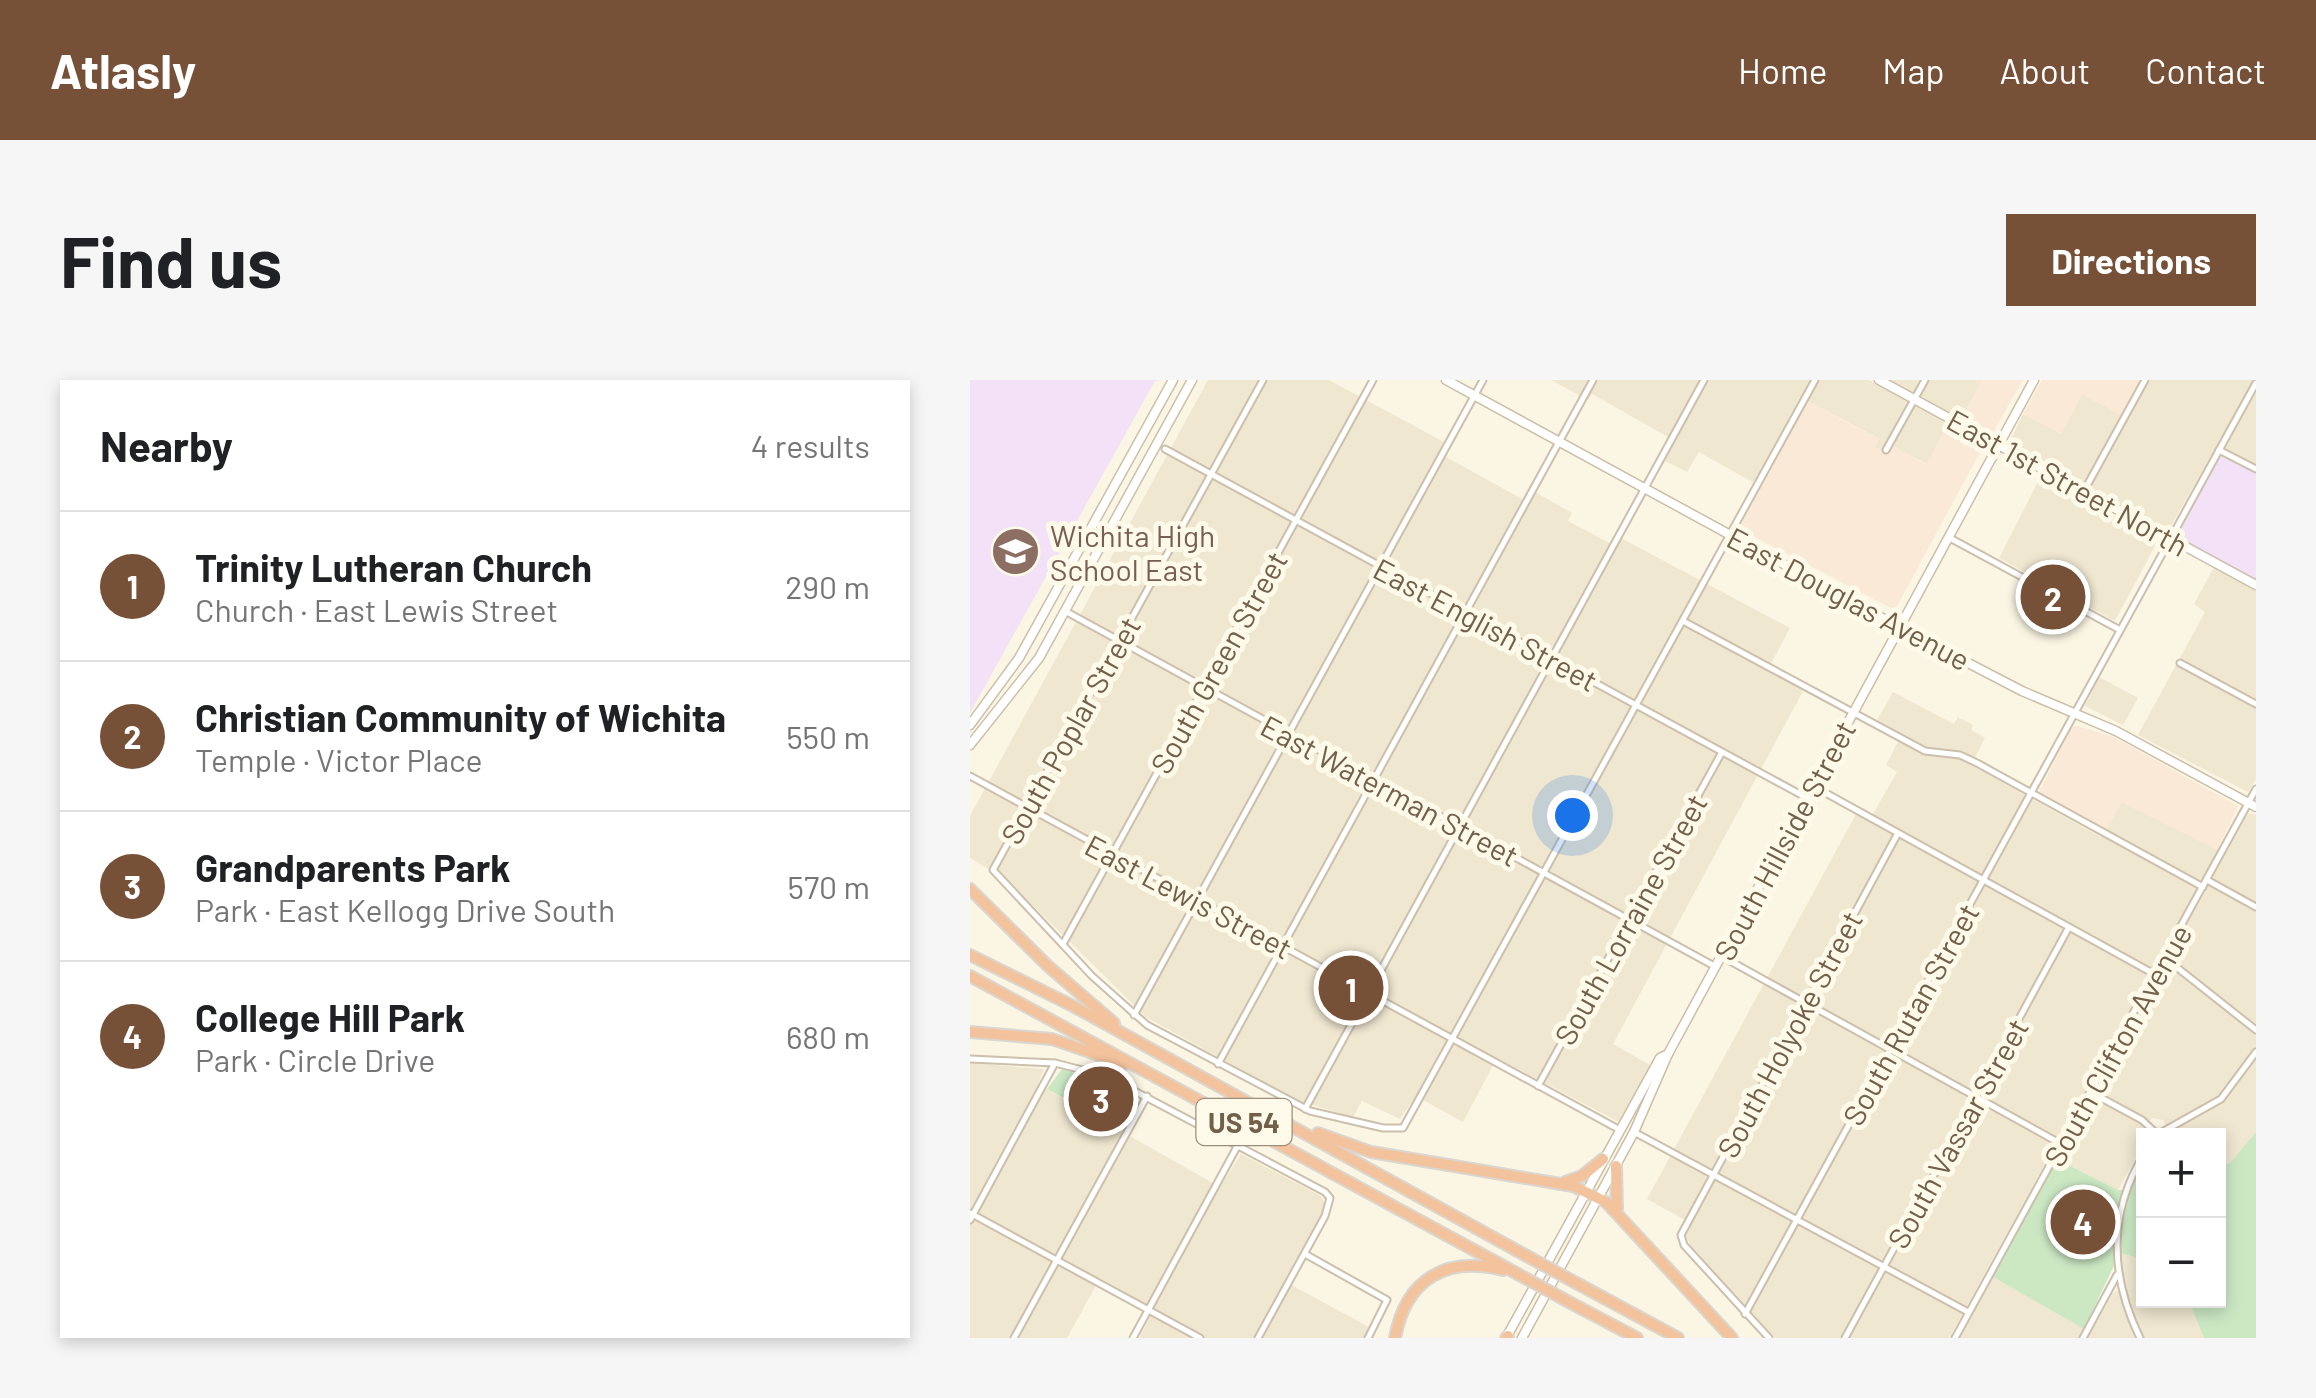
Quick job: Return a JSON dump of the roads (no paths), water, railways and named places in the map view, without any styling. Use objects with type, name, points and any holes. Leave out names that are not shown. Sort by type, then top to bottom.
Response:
[{"type":"highway","points":[[970,889],[1056,974],[1152,1049]]},
{"type":"highway","name":"US 54","points":[[970,956],[1152,1049],[1678,1338]]},
{"type":"highway","name":"US 54","points":[[970,978],[1164,1079],[1637,1338]]},
{"type":"highway","points":[[970,1032],[1052,1039],[1164,1079]]},
{"type":"highway","points":[[1270,1114],[1372,1152],[1559,1183],[1598,1199],[1620,1214],[1732,1338]]},
{"type":"highway","points":[[1559,1183],[1582,1176],[1604,1159]]},
{"type":"highway","points":[[1616,1166],[1614,1194],[1620,1214]]},
{"type":"highway","points":[[1395,1338],[1401,1316],[1432,1274],[1453,1266],[1477,1264],[1516,1273]]},
{"type":"highway","points":[[1600,1319],[1621,1338]]},
{"type":"main road","points":[[970,726],[1019,658],[1173,380]]},
{"type":"main road","points":[[970,745],[1028,674],[1192,380]]},
{"type":"main road","name":"East Douglas Avenue","points":[[1446,380],[1899,627],[2120,733],[2252,805]]},
{"type":"main road","name":"East 1st Street North","points":[[1879,380],[2256,585]]},
{"type":"main road","name":"South Hillside Street","points":[[1522,1338],[1634,1132],[1668,1062],[1668,1054],[2034,380]]},
{"type":"main road","name":"South Hillside Street","points":[[1507,1337],[1660,1058],[1668,1054]]},
{"type":"street","name":"South Poplar Street","points":[[1063,944],[993,870],[1262,380]]},
{"type":"street","name":"South Green Street","points":[[1063,944],[1373,380]]},
{"type":"street","points":[[1134,1015],[1483,380]]},
{"type":"street","points":[[1218,1064],[1593,380]]},
{"type":"street","points":[[1304,1108],[1704,380]]},
{"type":"street","points":[[1063,944],[1134,1015],[1218,1064],[1304,1108],[1383,1128],[1403,1128],[1815,380]]},
{"type":"street","points":[[1886,450],[1924,380]]},
{"type":"street","points":[[2084,492],[2145,380]]},
{"type":"street","name":"South Rutan Street","points":[[1746,1314],[2256,383]]},
{"type":"street","name":"East English Street","points":[[1165,449],[1807,798]]},
{"type":"street","points":[[2219,450],[2256,470]]},
{"type":"street","points":[[1948,537],[2120,630]]},
{"type":"street","name":"East Waterman Street","points":[[1065,612],[1716,967]]},
{"type":"street","points":[[1683,622],[1925,751],[1960,755],[2202,887]]},
{"type":"street","points":[[2180,663],[2256,704]]},
{"type":"street","name":"South Lorraine Street","points":[[1538,1086],[1722,752]]},
{"type":"street","name":"East Lewis Street","points":[[970,776],[1620,1130]]},
{"type":"street","points":[[1813,786],[2156,975]]},
{"type":"street","name":"South Clifton Avenue","points":[[1957,1337],[2202,887],[2252,805],[2256,788]]},
{"type":"street","name":"South Holyoke Street","points":[[1746,1314],[1684,1246],[1681,1235],[1898,833]]},
{"type":"street","points":[[2206,880],[2256,906]]},
{"type":"street","name":"South Vassar Street","points":[[1844,1338],[2070,927]]},
{"type":"street","points":[[1722,956],[2063,1144]]},
{"type":"street","points":[[2166,958],[2256,1030]]},
{"type":"street","points":[[2169,1128],[2222,1100],[2256,1052]]},
{"type":"street","points":[[970,1059],[1056,1064],[1106,1076],[1330,1198],[1258,1338]]},
{"type":"street","points":[[1056,1064],[971,1216],[1200,1338]]},
{"type":"street","points":[[2091,1092],[2149,1128]]},
{"type":"street","points":[[1014,1338],[1148,1096]]},
{"type":"street","points":[[1634,1132],[1968,1312]]},
{"type":"street","points":[[1133,1338],[1238,1145]]},
{"type":"street","points":[[2136,1170],[2121,1200],[2116,1236],[2119,1272],[2140,1338]]},
{"type":"street","points":[[1304,1254],[1388,1303],[1368,1338]]},
{"type":"street","points":[[2083,1338],[2119,1272]]},
{"type":"street","points":[[1746,1314],[1769,1338]]},
{"type":"place","name":"Wichita High School East","points":[[1015,552]]},
{"type":"place","name":"Christian Community of Wichita","points":[[2053,597]]},
{"type":"place","name":"Trinity Lutheran Church","points":[[1351,988]]},
{"type":"place","name":"Grandparents Park","points":[[1101,1099]]},
{"type":"place","name":"College Hill Park","points":[[2083,1222]]}]
